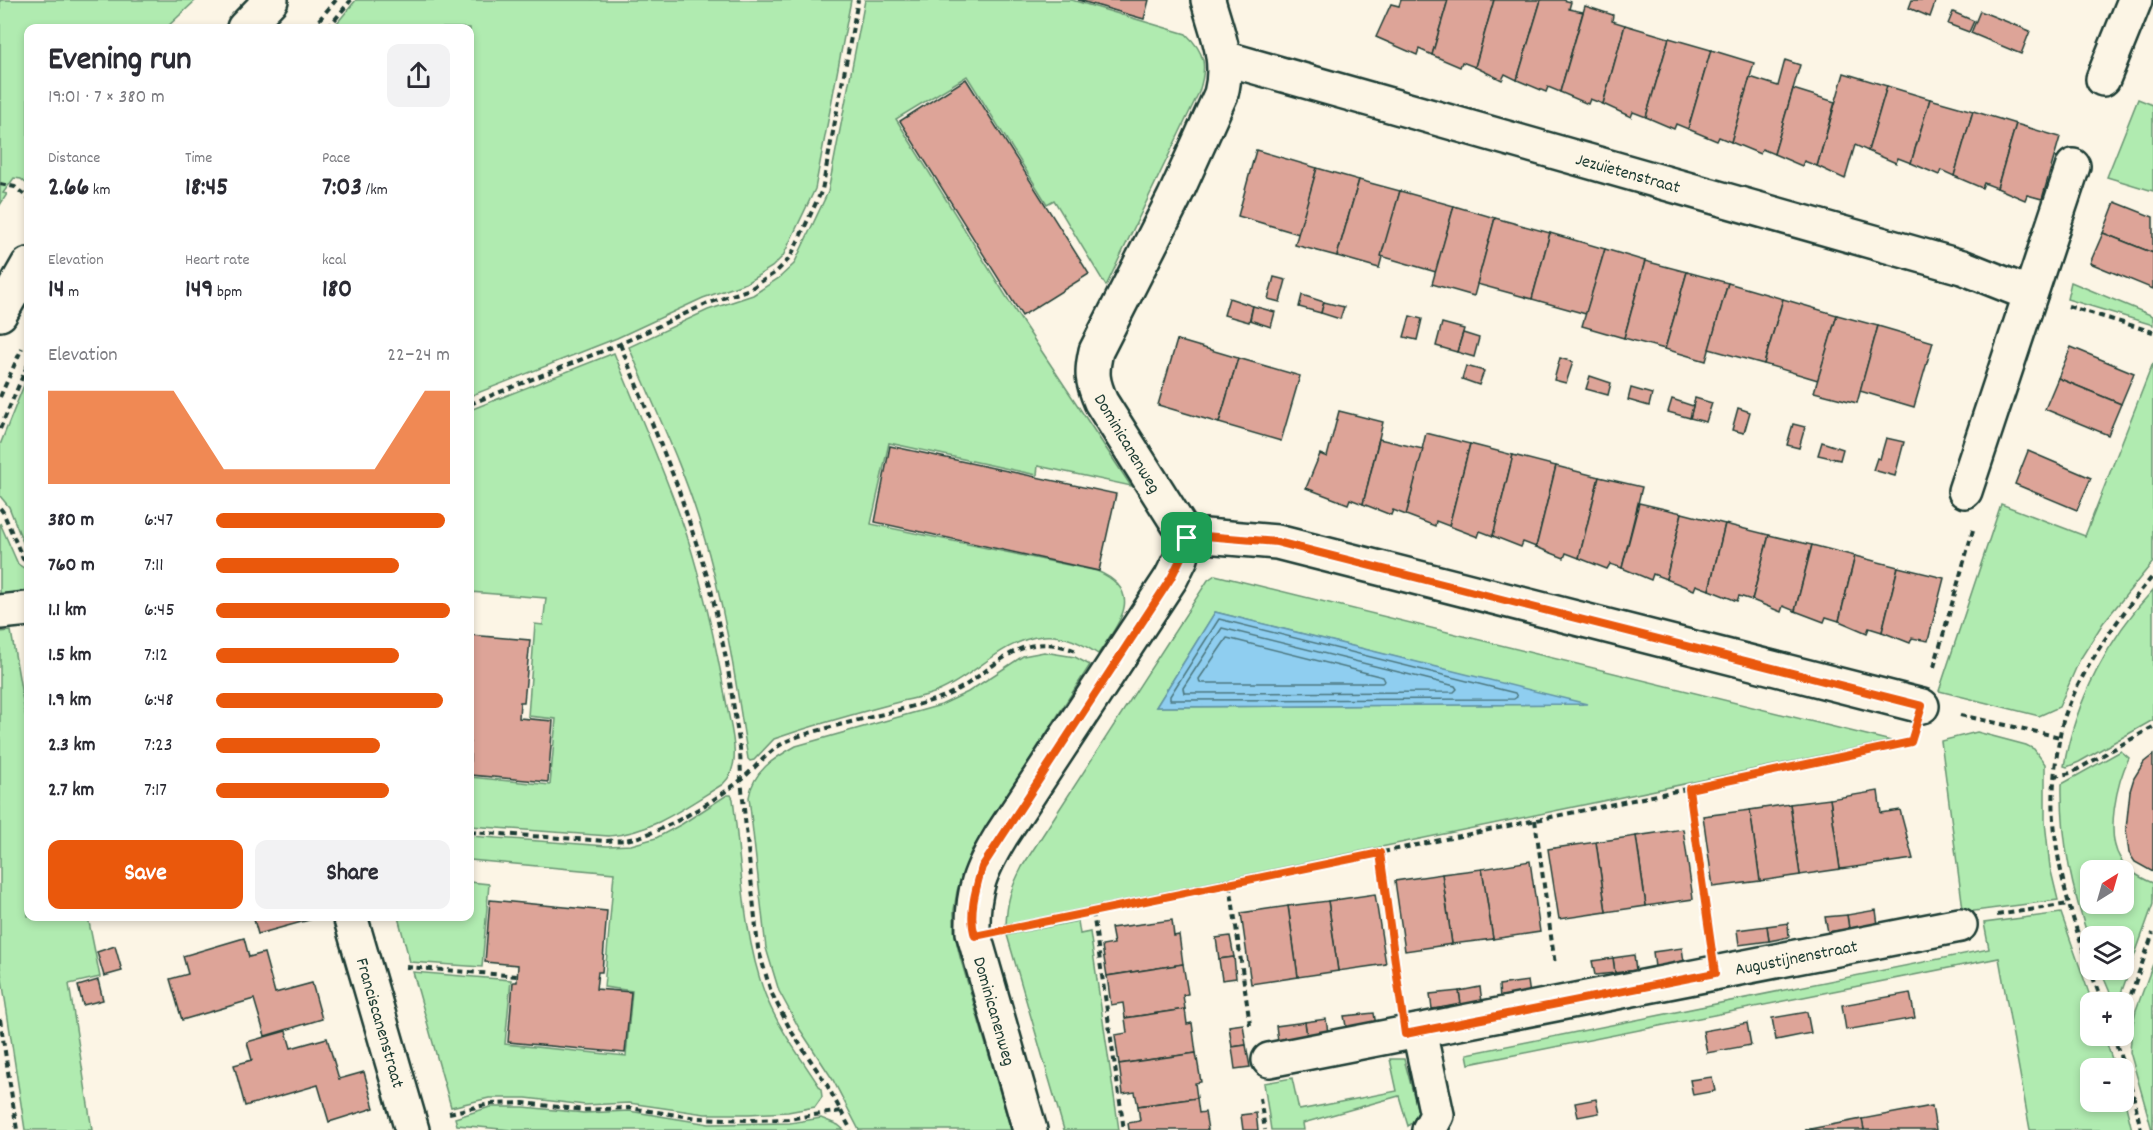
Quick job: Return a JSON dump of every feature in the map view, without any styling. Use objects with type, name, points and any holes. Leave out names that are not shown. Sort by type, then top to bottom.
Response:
[{"type":"street","points":[[248,24],[271,0]]},
{"type":"street","name":"Dominicanenweg","points":[[1030,1130],[975,936],[972,911],[982,867],[1171,578],[1181,558],[1187,538],[1101,402],[1092,375],[1096,351],[1174,198],[1221,94],[1225,76],[1224,58],[1208,0]]},
{"type":"street","points":[[2103,79],[2134,0]]},
{"type":"street","name":"Jezuïetenstraat","points":[[1224,58],[1962,267],[2030,294]]},
{"type":"street","points":[[1965,491],[2073,166]]},
{"type":"street","points":[[0,314],[24,272]]},
{"type":"street","points":[[1187,538],[1205,536],[1277,542],[1922,706]]},
{"type":"street","points":[[0,612],[24,609]]},
{"type":"street","name":"Franciscanenstraat","points":[[351,921],[410,1123]]},
{"type":"street","name":"Augustijnenstraat","points":[[1269,1060],[1960,925]]},
{"type":"street","points":[[1412,1033],[1437,1115],[1429,1130]]},
{"type":"path","points":[[315,24],[336,0]]},
{"type":"path","points":[[331,24],[351,0]]},
{"type":"path","points":[[474,402],[620,344],[691,310],[750,289],[776,272],[790,258],[822,190],[858,0]]},
{"type":"path","points":[[0,184],[15,187],[24,195]]},
{"type":"path","points":[[2030,294],[2153,332]]},
{"type":"path","points":[[620,344],[677,485],[710,585],[727,663],[740,748],[758,948],[771,992],[791,1031],[827,1085],[851,1130]]},
{"type":"path","points":[[0,397],[23,345]]},
{"type":"path","points":[[0,429],[24,373]]},
{"type":"path","points":[[0,508],[24,560]]},
{"type":"path","points":[[1943,638],[1973,529]]},
{"type":"path","points":[[2099,992],[2068,904],[2053,820],[2054,776],[2064,718],[2088,666],[2112,629],[2153,576]]},
{"type":"path","points":[[474,832],[607,841],[630,840],[680,819],[741,779],[780,745],[808,734],[940,698],[972,681],[1004,657],[1022,647],[1045,644],[1065,647],[1111,671]]},
{"type":"path","points":[[975,936],[1911,742],[1922,706],[2060,737]]},
{"type":"path","points":[[2054,776],[2071,774],[2153,727]]},
{"type":"path","points":[[1689,789],[1715,973]]},
{"type":"path","points":[[1534,820],[1560,1004]]},
{"type":"path","points":[[1380,853],[1412,1033]]},
{"type":"path","points":[[1230,884],[1251,1030]]},
{"type":"path","points":[[1960,925],[1984,917],[2068,904]]},
{"type":"path","points":[[1094,912],[1124,1130]]},
{"type":"path","points":[[2132,992],[2153,933]]},
{"type":"path","points":[[363,963],[518,976]]},
{"type":"path","points":[[0,1019],[17,1130]]},
{"type":"path","points":[[2118,1046],[2141,1130]]},
{"type":"path","points":[[1260,1097],[1265,1130]]},
{"type":"path","points":[[410,1123],[490,1104],[524,1103],[584,1110],[629,1108],[698,1118],[749,1120],[788,1119],[841,1111]]},
{"type":"green space","points":[[0,0],[196,0],[170,24],[24,24],[24,182],[14,178],[3,193],[7,194],[0,205]]},
{"type":"green space","points":[[356,0],[851,0],[815,189],[783,256],[772,267],[746,283],[703,298],[617,338],[474,394],[474,24],[336,24]]},
{"type":"green space","points":[[865,0],[1072,0],[1186,34],[1201,54],[1204,68],[1199,92],[1106,286],[1054,200],[1047,204],[967,76],[896,119],[1019,317],[1131,486],[1038,466],[1037,475],[889,443],[871,524],[1097,571],[1112,579],[1121,588],[1124,609],[1114,631],[1098,654],[1065,638],[1043,636],[1028,639],[1002,651],[965,677],[939,691],[774,739],[754,760],[750,761],[723,615],[702,530],[678,461],[629,347],[708,310],[753,295],[779,278],[794,264],[828,192]]},
{"type":"green space","points":[[2138,99],[2153,105],[2153,191],[2107,177]]},
{"type":"green space","points":[[2071,282],[2153,316],[2153,325],[2067,299]]},
{"type":"green space","points":[[614,353],[652,444],[687,536],[704,597],[732,733],[734,756],[733,767],[723,784],[669,817],[640,830],[609,836],[474,826],[474,777],[550,785],[556,719],[528,716],[535,624],[543,625],[546,598],[474,592],[474,408]]},
{"type":"green space","points":[[2153,363],[2153,562],[2103,623],[2079,661],[2059,707],[2039,716],[1939,691],[2001,504],[2085,536]]},
{"type":"green space","points":[[24,385],[24,545],[9,507],[0,496],[0,445]]},
{"type":"green space","points":[[0,523],[18,564],[24,568],[24,595],[0,597]]},
{"type":"green space","points":[[1215,575],[1891,741],[1006,925],[1010,895],[1022,867],[1208,580]],"holes":[[[1215,612],[1583,704],[1156,707]]]},
{"type":"green space","points":[[2153,590],[2153,720],[2079,762],[2064,766],[2076,718],[2096,672],[2122,628]]},
{"type":"green space","points":[[11,631],[24,707],[24,921],[89,921],[100,977],[69,984],[92,1130],[25,1130],[0,966],[0,632]]},
{"type":"green space","points":[[1044,652],[1075,657],[1090,665],[971,851],[957,891],[954,910],[954,931],[960,957],[1011,1130],[859,1130],[833,1080],[799,1028],[779,991],[766,948],[749,797],[751,788],[766,766],[796,746],[941,705],[968,692],[1023,656]]},
{"type":"green space","points":[[1977,732],[2026,745],[2034,749],[2045,764],[2045,822],[2050,867],[2058,900],[1967,912],[1963,909],[1941,741]]},
{"type":"green space","points":[[2121,751],[2129,758],[2120,780],[2114,808],[2113,836],[2122,860],[2080,860],[2080,911],[2069,866],[2062,806],[2062,784]]},
{"type":"green space","points":[[727,795],[731,795],[747,923],[758,972],[777,1019],[821,1089],[822,1097],[815,1107],[788,1112],[705,1114],[629,1103],[585,1105],[526,1098],[489,1098],[451,1107],[413,972],[511,980],[505,1044],[626,1056],[632,991],[604,987],[614,873],[474,860],[474,836],[607,846],[631,845],[656,838]]},
{"type":"green space","points":[[2134,873],[2153,883],[2153,904],[2134,957],[2134,926],[2085,926],[2081,914],[2134,914]]},
{"type":"green space","points":[[474,882],[489,884],[482,967],[410,962],[399,921],[474,921]]},
{"type":"green space","points":[[2061,913],[2080,968],[2080,980],[2084,980],[2089,992],[2080,992],[2080,1046],[2108,1046],[2112,1058],[2080,1058],[2080,1112],[2128,1112],[2132,1130],[2030,1130],[1999,958],[1469,1064],[1467,1054],[1989,949],[1984,923]]},
{"type":"green space","points":[[1078,921],[1080,934],[1090,932],[1119,1130],[1064,1130],[1007,935]]},
{"type":"green space","points":[[2153,964],[2153,1130],[2134,1066],[2134,1058],[2132,1058],[2130,1052],[2130,1046],[2134,1046],[2136,1010]]},
{"type":"green space","points":[[2105,980],[2126,980],[2122,992],[2110,992]]},
{"type":"green space","points":[[1390,1059],[1404,1059],[1419,1115],[1408,1126],[1399,1096],[1303,1123],[1304,1130],[1271,1130],[1264,1083],[1292,1078],[1299,1110],[1397,1091]]},
{"type":"green space","points":[[490,1107],[524,1107],[584,1113],[629,1111],[709,1124],[790,1123],[821,1118],[844,1130],[512,1130],[457,1125],[455,1118]]},
{"type":"water","points":[[1215,612],[1223,614],[1587,704],[1156,707]]},
{"type":"building","points":[[1078,0],[1149,0],[1144,19]]},
{"type":"building","points":[[1401,0],[1448,0],[1432,55],[1419,49],[1417,55],[1376,37],[1391,4],[1399,6]]},
{"type":"building","points":[[1448,0],[1494,0],[1475,67],[1462,62],[1460,67],[1432,55]]},
{"type":"building","points":[[1494,0],[1541,0],[1517,80],[1505,74],[1502,80],[1475,67]]},
{"type":"building","points":[[1541,0],[1571,2],[1569,9],[1583,12],[1560,92],[1548,87],[1546,92],[1517,80]]},
{"type":"building","points":[[1912,0],[1936,0],[1930,17],[1909,8]]},
{"type":"building","points":[[1585,6],[1613,15],[1612,21],[1625,25],[1603,104],[1590,99],[1588,104],[1560,92]]},
{"type":"building","points":[[1980,11],[2030,31],[2021,54],[1971,33]]},
{"type":"building","points":[[1953,12],[1974,21],[1969,32],[1948,24]]},
{"type":"building","points":[[1625,25],[1669,38],[1646,117],[1633,112],[1631,117],[1603,104]]},
{"type":"building","points":[[1669,38],[1711,50],[1688,129],[1676,124],[1674,129],[1646,117]]},
{"type":"building","points":[[1711,50],[1754,63],[1731,142],[1719,137],[1717,141],[1688,129]]},
{"type":"building","points":[[1785,60],[1800,65],[1774,154],[1762,149],[1760,154],[1731,142],[1750,77],[1778,86]]},
{"type":"building","points":[[1844,73],[1887,86],[1868,151],[1855,145],[1845,179],[1817,166]]},
{"type":"building","points":[[966,79],[1089,274],[1022,316],[900,121]]},
{"type":"building","points":[[1887,86],[1930,99],[1911,163],[1898,158],[1896,163],[1868,151]]},
{"type":"building","points":[[1793,89],[1835,102],[1817,166],[1804,161],[1802,166],[1774,154]]},
{"type":"building","points":[[1930,99],[1973,111],[1954,176],[1941,170],[1939,175],[1911,163]]},
{"type":"building","points":[[1973,111],[2016,124],[1997,188],[1984,183],[1982,188],[1954,176]]},
{"type":"building","points":[[2016,124],[2060,137],[2042,199],[2027,195],[2025,200],[1997,188]]},
{"type":"building","points":[[1256,150],[1317,168],[1299,234],[1238,216]]},
{"type":"building","points":[[1317,168],[1359,180],[1337,256],[1295,245]]},
{"type":"building","points":[[1359,180],[1400,191],[1379,268],[1337,256]]},
{"type":"building","points":[[1400,191],[1454,206],[1436,272],[1381,256]]},
{"type":"building","points":[[2115,202],[2153,217],[2153,253],[2103,233]]},
{"type":"building","points":[[1454,206],[1495,218],[1474,296],[1432,284]]},
{"type":"building","points":[[1495,218],[1550,233],[1532,299],[1477,284]]},
{"type":"building","points":[[1550,233],[1605,249],[1586,314],[1532,299]]},
{"type":"building","points":[[2103,233],[2153,253],[2153,289],[2090,263]]},
{"type":"building","points":[[1605,249],[1645,261],[1624,338],[1582,326]]},
{"type":"building","points":[[1645,261],[1687,272],[1665,349],[1624,338]]},
{"type":"building","points":[[1687,272],[1728,283],[1706,361],[1665,349]]},
{"type":"building","points":[[1274,277],[1286,280],[1280,302],[1268,299]]},
{"type":"building","points":[[1728,283],[1783,299],[1764,364],[1709,349]]},
{"type":"building","points":[[1302,295],[1324,302],[1321,313],[1299,307]]},
{"type":"building","points":[[1229,298],[1253,306],[1249,322],[1224,315]]},
{"type":"building","points":[[1783,299],[1837,315],[1818,380],[1764,364]]},
{"type":"building","points":[[1324,302],[1344,307],[1340,319],[1321,313]]},
{"type":"building","points":[[1253,306],[1275,312],[1271,327],[1250,320]]},
{"type":"building","points":[[1837,315],[1878,326],[1857,403],[1814,392]]},
{"type":"building","points":[[1410,316],[1422,319],[1417,340],[1404,337]]},
{"type":"building","points":[[1442,323],[1464,329],[1457,352],[1436,346]]},
{"type":"building","points":[[1878,326],[1933,342],[1914,407],[1860,391]]},
{"type":"building","points":[[1463,333],[1479,338],[1474,357],[1457,352]]},
{"type":"building","points":[[1177,340],[1238,358],[1219,423],[1158,405]]},
{"type":"building","points":[[2071,347],[2134,373],[2121,404],[2058,378]]},
{"type":"building","points":[[1238,358],[1300,376],[1281,441],[1219,423]]},
{"type":"building","points":[[1560,358],[1573,362],[1566,383],[1554,380]]},
{"type":"building","points":[[1466,366],[1484,371],[1479,385],[1462,379]]},
{"type":"building","points":[[1590,376],[1611,383],[1608,395],[1586,389]]},
{"type":"building","points":[[2058,378],[2121,404],[2108,435],[2045,409]]},
{"type":"building","points":[[1631,388],[1652,394],[1649,406],[1628,400]]},
{"type":"building","points":[[1695,398],[1712,403],[1706,422],[1690,418]]},
{"type":"building","points":[[1672,399],[1693,406],[1690,418],[1668,412]]},
{"type":"building","points":[[1738,408],[1750,412],[1744,433],[1732,430]]},
{"type":"building","points":[[1339,411],[1383,422],[1363,504],[1350,499],[1348,504],[1306,488],[1320,454],[1327,457]]},
{"type":"building","points":[[1793,424],[1805,427],[1799,448],[1787,445]]},
{"type":"building","points":[[1426,433],[1470,444],[1449,526],[1436,521],[1435,526],[1406,515]]},
{"type":"building","points":[[1886,438],[1904,442],[1895,476],[1873,470],[1877,458],[1880,459]]},
{"type":"building","points":[[1379,439],[1423,449],[1406,515],[1393,510],[1391,515],[1363,504]]},
{"type":"building","points":[[1822,442],[1843,449],[1840,460],[1818,455]]},
{"type":"building","points":[[1470,444],[1513,455],[1493,536],[1480,531],[1478,537],[1449,526]]},
{"type":"building","points":[[890,446],[1116,494],[1099,571],[875,522]]},
{"type":"building","points":[[2028,451],[2091,478],[2077,510],[2015,484]]},
{"type":"building","points":[[1513,455],[1556,466],[1536,547],[1523,542],[1521,547],[1493,536]]},
{"type":"building","points":[[1556,466],[1599,477],[1579,558],[1566,553],[1564,558],[1536,547]]},
{"type":"building","points":[[1599,477],[1642,487],[1622,568],[1610,564],[1607,569],[1579,558]]},
{"type":"building","points":[[1639,503],[1682,513],[1666,579],[1653,574],[1651,580],[1622,568]]},
{"type":"building","points":[[1682,513],[1725,524],[1709,590],[1696,585],[1694,590],[1666,579]]},
{"type":"building","points":[[1725,524],[1769,535],[1752,600],[1739,596],[1737,601],[1709,590]]},
{"type":"building","points":[[1769,535],[1812,545],[1795,611],[1783,606],[1781,612],[1752,600]]},
{"type":"building","points":[[1812,545],[1855,556],[1839,621],[1826,617],[1824,622],[1795,611]]},
{"type":"building","points":[[1855,556],[1898,567],[1882,632],[1869,628],[1867,633],[1839,621]]},
{"type":"building","points":[[1898,567],[1944,578],[1928,641],[1912,638],[1910,643],[1882,632]]},
{"type":"building","points":[[474,635],[530,640],[524,702],[520,702],[519,718],[553,721],[548,782],[474,775]]},
{"type":"building","points":[[2153,755],[2153,872],[2135,862],[2129,853],[2126,829],[2130,791],[2134,778],[2144,762]]},
{"type":"building","points":[[1878,791],[1881,813],[1900,810],[1913,859],[1840,869],[1830,799]]},
{"type":"building","points":[[1830,799],[1840,869],[1800,875],[1790,804]]},
{"type":"building","points":[[1790,804],[1800,875],[1760,881],[1750,810]]},
{"type":"building","points":[[1750,810],[1760,881],[1713,887],[1703,816]]},
{"type":"building","points":[[1683,829],[1693,899],[1646,906],[1636,836]]},
{"type":"building","points":[[1636,836],[1646,906],[1606,912],[1596,842]]},
{"type":"building","points":[[1596,842],[1606,912],[1559,919],[1548,849]]},
{"type":"building","points":[[1530,861],[1540,932],[1493,939],[1482,869]]},
{"type":"building","points":[[1482,869],[1493,939],[1452,944],[1442,874]]},
{"type":"building","points":[[1442,874],[1452,944],[1405,951],[1395,881]]},
{"type":"building","points":[[1375,894],[1386,964],[1338,971],[1328,901]]},
{"type":"building","points":[[490,900],[607,911],[602,972],[598,972],[596,989],[631,992],[625,1053],[508,1042],[513,982],[517,982],[518,965],[485,962]]},
{"type":"building","points":[[1328,901],[1338,971],[1298,977],[1288,906]]},
{"type":"building","points":[[1288,906],[1298,977],[1251,984],[1241,913]]},
{"type":"building","points":[[1876,910],[1878,925],[1849,929],[1847,915]]},
{"type":"building","points":[[1847,915],[1849,929],[1828,932],[1825,917]]},
{"type":"building","points":[[1172,920],[1174,936],[1179,935],[1183,964],[1107,976],[1102,946],[1114,944],[1111,928]]},
{"type":"building","points":[[254,921],[305,921],[258,934]]},
{"type":"building","points":[[1788,923],[1789,937],[1769,941],[1767,926]]},
{"type":"building","points":[[1767,926],[1769,941],[1739,945],[1737,930]]},
{"type":"building","points":[[1230,936],[1234,957],[1219,959],[1216,938]]},
{"type":"building","points":[[244,938],[249,957],[264,953],[275,993],[312,983],[322,1019],[265,1036],[254,999],[182,1020],[170,979],[188,974],[183,956]]},
{"type":"building","points":[[115,946],[122,971],[104,976],[97,952]]},
{"type":"building","points":[[1682,948],[1684,962],[1655,967],[1653,952]]},
{"type":"building","points":[[1634,955],[1636,970],[1615,973],[1613,958]]},
{"type":"building","points":[[1234,957],[1236,978],[1222,980],[1219,959]]},
{"type":"building","points":[[1613,958],[1615,973],[1595,975],[1592,961]]},
{"type":"building","points":[[1183,964],[1188,994],[1183,995],[1185,1009],[1125,1018],[1123,1003],[1111,1005],[1107,976]]},
{"type":"building","points":[[98,980],[103,1000],[83,1005],[78,986]]},
{"type":"building","points":[[1528,981],[1530,995],[1500,999],[1499,985]]},
{"type":"building","points":[[1480,987],[1482,1002],[1461,1005],[1459,991]]},
{"type":"building","points":[[1459,991],[1461,1005],[1432,1009],[1430,994]]},
{"type":"building","points":[[1910,993],[1915,1018],[1846,1030],[1842,1005]]},
{"type":"building","points":[[1185,1009],[1187,1024],[1192,1023],[1196,1053],[1119,1064],[1115,1035],[1127,1033],[1125,1018]]},
{"type":"building","points":[[1807,1012],[1811,1033],[1776,1040],[1772,1018]]},
{"type":"building","points":[[1374,1013],[1376,1026],[1347,1031],[1344,1016]]},
{"type":"building","points":[[1326,1019],[1328,1033],[1307,1037],[1305,1022]]},
{"type":"building","points":[[1305,1022],[1307,1037],[1278,1041],[1276,1026]]},
{"type":"building","points":[[1747,1023],[1751,1045],[1707,1053],[1703,1031]]},
{"type":"building","points":[[1243,1024],[1246,1045],[1232,1047],[1229,1026]]},
{"type":"building","points":[[286,1031],[291,1048],[327,1038],[339,1079],[364,1072],[374,1108],[329,1122],[318,1085],[245,1106],[234,1065],[252,1060],[247,1042]]},
{"type":"building","points":[[1246,1045],[1250,1067],[1235,1069],[1232,1047]]},
{"type":"building","points":[[1196,1053],[1201,1082],[1195,1083],[1197,1098],[1138,1106],[1135,1092],[1123,1094],[1119,1064]]},
{"type":"building","points":[[1712,1077],[1715,1091],[1693,1095],[1690,1080]]},
{"type":"building","points":[[1197,1098],[1199,1113],[1205,1112],[1208,1130],[1129,1130],[1128,1123],[1140,1121],[1138,1106]]},
{"type":"building","points":[[1596,1099],[1599,1113],[1578,1117],[1575,1103]]},
{"type":"building","points":[[1932,1106],[1936,1130],[1864,1130],[1862,1119]]},
{"type":"building","points":[[1256,1113],[1258,1130],[1243,1130],[1241,1115]]},
{"type":"building","points":[[1862,1119],[1864,1130],[1805,1130]]},
{"type":"route","points":[[1228,537],[1277,542],[1922,706],[1911,742],[1689,789],[1715,973],[1405,1034],[1380,853],[975,936],[972,911],[982,867],[1171,578],[1181,558],[1187,538],[1228,537]]}]
